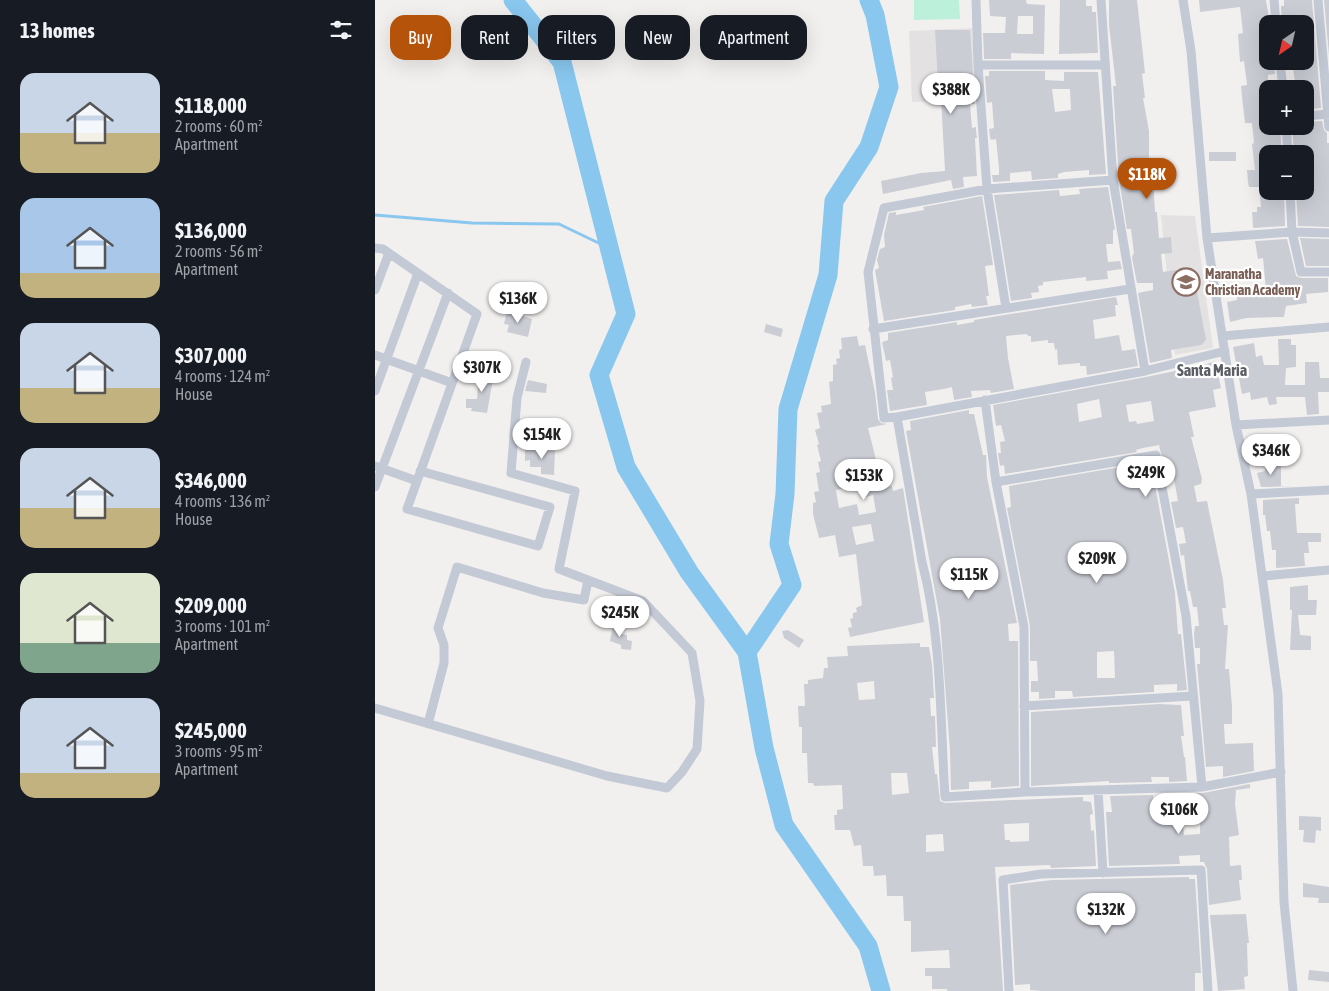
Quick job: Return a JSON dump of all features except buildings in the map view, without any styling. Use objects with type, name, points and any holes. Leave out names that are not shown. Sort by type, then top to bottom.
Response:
[{"type":"street","points":[[976,0],[978,65],[987,189],[1006,308]]},
{"type":"street","points":[[1101,0],[1113,180],[1145,372]]},
{"type":"street","points":[[1183,0],[1191,51],[1207,238],[1236,425],[1251,494],[1278,694],[1283,902],[1293,991]]},
{"type":"street","points":[[1274,0],[1275,15]]},
{"type":"street","points":[[1318,0],[1329,127]]},
{"type":"street","points":[[978,65],[1104,65]]},
{"type":"street","points":[[1314,115],[1329,114]]},
{"type":"street","points":[[1113,180],[987,189],[884,208],[868,272],[884,418],[1145,372],[1225,351]]},
{"type":"street","points":[[1290,200],[1292,232],[1301,272],[1329,272]]},
{"type":"street","points":[[1207,238],[1292,232],[1329,233]]},
{"type":"street","points":[[375,248],[383,249],[477,314],[420,471],[407,510],[538,546],[550,507],[420,471]]},
{"type":"street","points":[[375,290],[389,253]]},
{"type":"street","points":[[375,391],[419,273]]},
{"type":"street","points":[[873,330],[1130,289]]},
{"type":"street","points":[[375,487],[379,467],[419,371],[448,293]]},
{"type":"street","points":[[1223,336],[1329,327]]},
{"type":"street","points":[[375,355],[452,383]]},
{"type":"street","points":[[375,708],[607,776],[667,788],[682,772],[697,749],[700,701],[692,653],[643,601],[559,569],[575,490],[511,473],[517,398],[526,362]]},
{"type":"street","points":[[985,400],[996,482],[1024,627],[1025,792]]},
{"type":"street","points":[[897,416],[934,627],[945,797],[1025,792],[1202,786],[1281,772]]},
{"type":"street","points":[[1236,425],[1329,420]]},
{"type":"street","points":[[996,482],[1156,455],[1186,616],[1202,786]]},
{"type":"street","points":[[379,467],[417,481]]},
{"type":"street","points":[[1251,494],[1329,490]]},
{"type":"street","points":[[428,724],[444,663],[444,645],[438,628],[457,568],[543,593],[584,600],[588,580]]},
{"type":"street","points":[[1263,576],[1329,570]]},
{"type":"street","points":[[1024,706],[1193,696]]},
{"type":"street","points":[[1098,790],[1103,873]]},
{"type":"street","points":[[1009,991],[1003,880],[1041,874],[1201,870],[1208,991]]},
{"type":"shaded area","points":[[972,28],[975,100],[912,102],[909,31]]},
{"type":"shaded area","name":"Maranatha Christian Academy","points":[[1161,215],[1195,216],[1213,348],[1175,355]]},
{"type":"green space","points":[[914,0],[959,0],[960,19],[914,20]]},
{"type":"waterway","points":[[513,0],[562,62],[626,314],[599,375],[626,467],[689,572],[747,652],[764,748],[784,825],[868,946],[881,991]]},
{"type":"waterway","points":[[747,652],[792,585],[779,544],[785,494],[788,409],[828,275],[834,201],[869,147],[889,87],[875,15],[869,0]]},
{"type":"waterway","points":[[375,215],[472,223],[559,224],[609,248]]},
{"type":"place","name":"Maranatha Christian Academy","points":[[1186,282]]},
{"type":"district","name":"Santa Maria","points":[[1212,370]]}]
